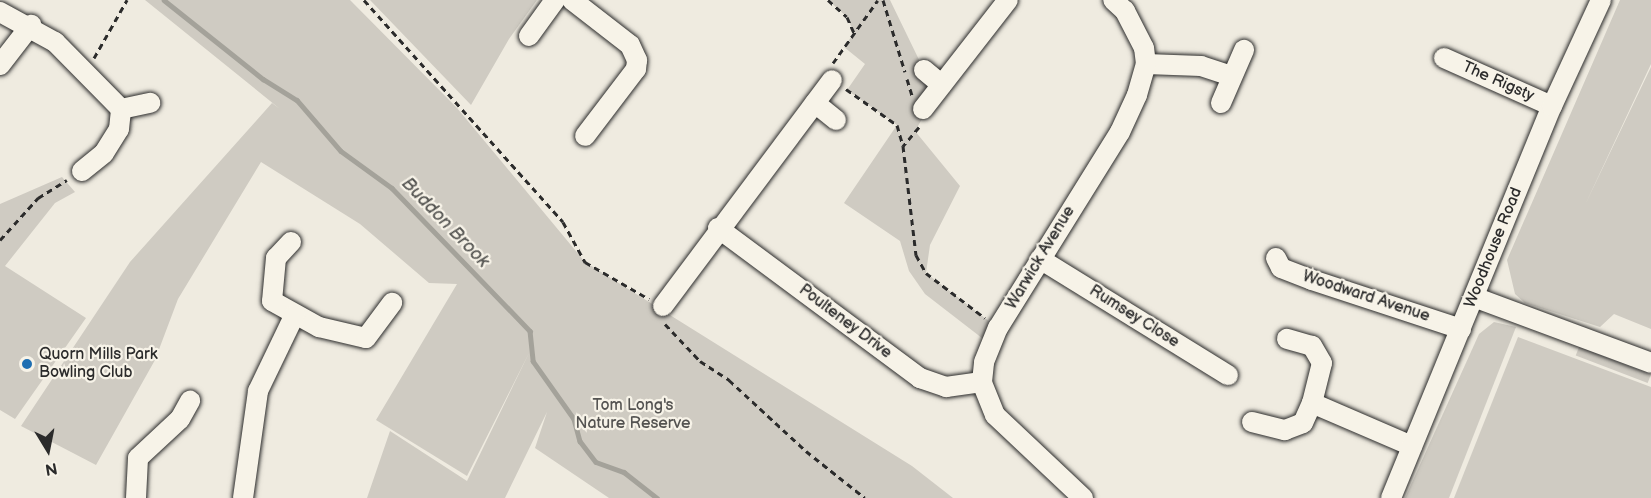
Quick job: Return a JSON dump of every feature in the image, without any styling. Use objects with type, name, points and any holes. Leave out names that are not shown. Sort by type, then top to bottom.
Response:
[{"type":"street","points":[[572,0],[630,45],[637,60],[636,69],[585,136]]},
{"type":"street","points":[[923,109],[1008,0]]},
{"type":"street","points":[[1113,0],[1137,30],[1146,64],[1201,66],[1231,76]]},
{"type":"street","name":"Woodhouse Road","points":[[1391,498],[1552,106],[1601,0]]},
{"type":"street","points":[[529,36],[551,6]]},
{"type":"street","points":[[0,12],[31,26],[55,42],[85,76],[121,110]]},
{"type":"street","points":[[0,65],[31,26]]},
{"type":"street","points":[[1221,103],[1244,50]]},
{"type":"street","name":"The Rigsty","points":[[1443,58],[1552,106]]},
{"type":"street","name":"Warwick Avenue","points":[[982,382],[984,362],[998,328],[1120,132],[1146,64]]},
{"type":"street","points":[[924,70],[942,85]]},
{"type":"street","points":[[663,306],[718,228],[832,80]]},
{"type":"street","points":[[121,110],[150,103]]},
{"type":"street","points":[[814,103],[836,120]]},
{"type":"street","points":[[82,171],[114,137],[121,110]]},
{"type":"street","name":"Poulteney Drive","points":[[718,228],[920,378],[946,387],[982,382]]},
{"type":"street","points":[[291,242],[276,258],[271,282],[272,301],[319,327],[366,338],[392,303]]},
{"type":"street","name":"Woodward Avenue","points":[[1276,258],[1281,268],[1312,280],[1461,328]]},
{"type":"street","name":"Rumsey Close","points":[[1040,259],[1228,375]]},
{"type":"street","points":[[1474,297],[1651,363]]},
{"type":"street","points":[[243,498],[258,391],[295,314]]},
{"type":"street","points":[[1252,422],[1285,430],[1303,423],[1312,404],[1322,363],[1312,346],[1287,339]]},
{"type":"street","points":[[982,382],[995,415],[1083,498]]},
{"type":"street","points":[[136,498],[138,458],[180,419],[190,396]]},
{"type":"street","points":[[1312,404],[1412,446]]},
{"type":"path","points":[[85,76],[127,0]]},
{"type":"path","points":[[364,0],[563,222],[585,262],[663,306],[665,327],[700,361],[729,380],[806,451],[865,498]]},
{"type":"path","points":[[828,0],[847,17],[854,33]]},
{"type":"path","points":[[880,0],[832,62],[832,80],[897,125],[903,146],[920,265],[998,328]]},
{"type":"path","points":[[880,0],[914,102],[930,114],[903,146]]},
{"type":"path","points":[[0,240],[38,198],[82,171]]},
{"type":"green space","name":"Tom Long's Nature Reserve","points":[[145,0],[350,0],[457,108],[585,262],[912,466],[953,498],[609,498],[535,448],[547,412],[505,498],[367,498],[390,431],[467,481],[529,353],[467,476],[376,420],[457,284],[429,283],[360,224],[261,162],[178,299],[155,360],[96,465],[21,426],[130,262],[272,103],[280,109]]},
{"type":"green space","points":[[370,0],[537,0],[509,39],[471,105]]},
{"type":"green space","points":[[828,0],[890,0],[924,70],[942,85],[915,131],[960,186],[930,245],[926,273],[998,328],[991,345],[925,294],[909,271],[900,241],[844,203],[897,125],[847,90],[865,64],[844,47],[854,33],[847,17]]},
{"type":"green space","points":[[1620,0],[1651,0],[1651,64],[1585,205],[1651,67],[1651,329],[1614,314],[1600,327],[1525,303],[1515,294],[1507,260]]},
{"type":"green space","name":"Quorn Mills Park Bowling Club","points":[[62,177],[75,192],[55,203],[5,266],[86,318],[15,419],[0,410],[0,204]]},
{"type":"green space","points":[[1494,322],[1516,327],[1449,498],[1405,498],[1479,334]]},
{"type":"green space","points":[[1518,337],[1651,387],[1651,498],[1454,498]]},
{"type":"green space","points":[[1579,347],[1651,375],[1648,383],[1576,355]]},
{"type":"waterway","name":"Buddon Brook","points":[[164,0],[263,79],[297,100],[341,151],[392,188],[530,331],[533,361],[574,419],[580,441],[596,462],[624,472],[657,498]]},
{"type":"place","name":"Quorn Mills Park Bowling Club","points":[[27,364]]}]
